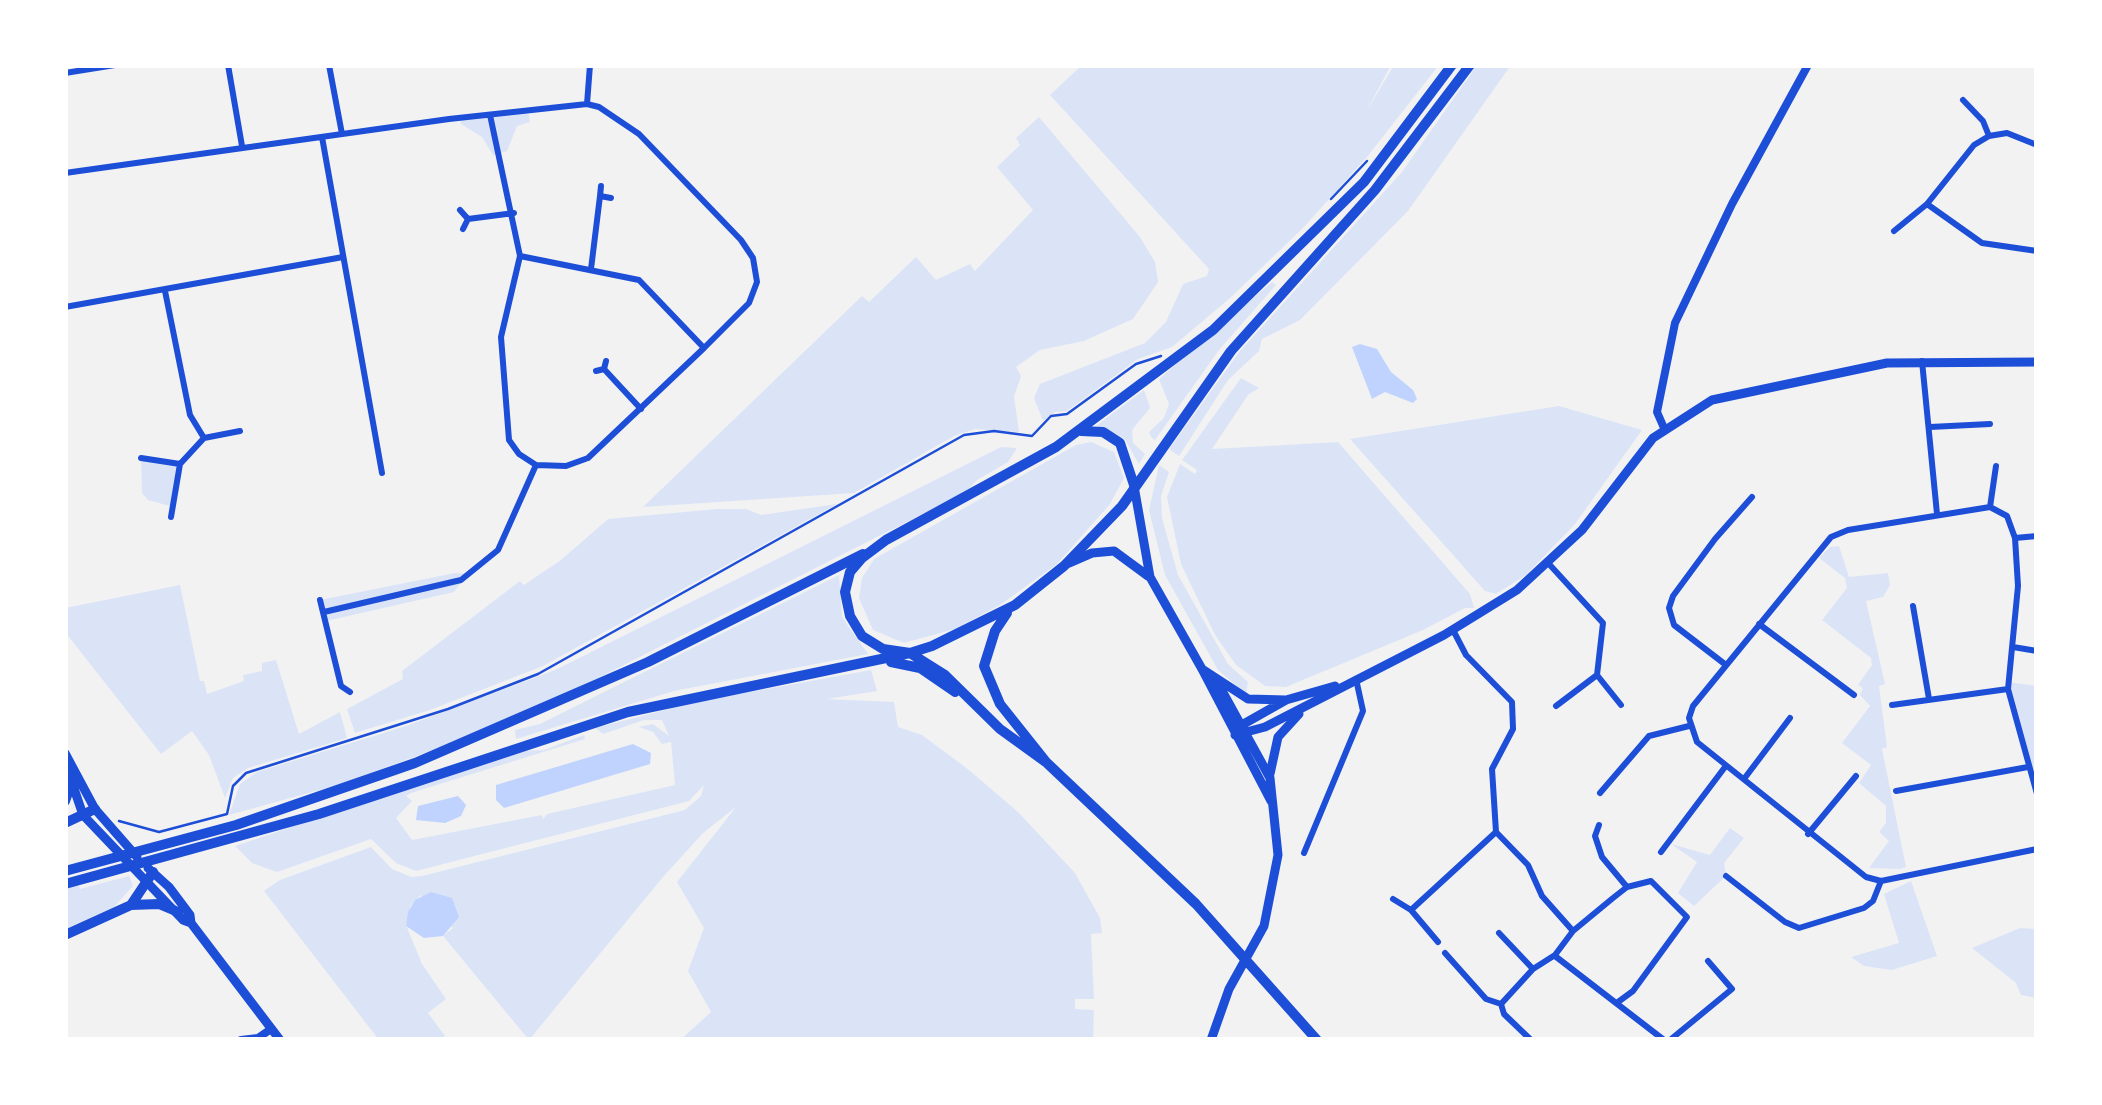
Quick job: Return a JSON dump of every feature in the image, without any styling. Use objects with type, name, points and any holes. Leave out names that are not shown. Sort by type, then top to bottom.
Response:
[{"type":"highway","points":[[65,871],[236,826],[415,764],[631,670],[873,549],[1078,431],[1213,330],[1306,242],[1364,182],[1452,65]]},
{"type":"highway","points":[[65,884],[318,814],[628,712],[910,654],[954,638],[1015,605],[1101,530],[1231,350],[1375,190],[1470,65]]},
{"type":"highway","points":[[1078,431],[1103,432],[1120,443],[1134,486]]},
{"type":"highway","points":[[873,549],[850,572],[846,584],[850,616],[872,644],[910,654],[945,674],[972,704]]},
{"type":"highway","points":[[1015,605],[995,631],[984,666],[1000,704],[1048,763]]},
{"type":"highway","points":[[876,661],[920,668],[1048,763],[1196,904],[1317,1040]]},
{"type":"highway","points":[[65,801],[70,787]]},
{"type":"highway","points":[[65,824],[95,809]]},
{"type":"highway","points":[[131,906],[150,875]]},
{"type":"highway","points":[[65,936],[131,906],[158,904],[178,912]]},
{"type":"main road","points":[[1235,735],[1248,734],[1453,630],[1549,564],[1664,428],[1728,394],[1852,368],[1922,360],[2037,362]]},
{"type":"main road","points":[[1134,486],[1150,578],[1272,803]]},
{"type":"main road","points":[[1064,566],[1092,554],[1114,551],[1150,578]]},
{"type":"main road","points":[[1202,668],[1248,699],[1286,700]]},
{"type":"main road","points":[[1215,678],[1270,778]]},
{"type":"main road","points":[[1235,735],[1242,723],[1286,700],[1352,681]]},
{"type":"main road","points":[[1211,1040],[1229,990],[1264,926],[1278,855],[1270,778],[1278,737],[1292,720],[1322,698]]},
{"type":"main road","points":[[65,754],[95,809],[178,912],[192,923]]},
{"type":"main road","points":[[65,762],[70,787],[84,815],[138,874],[150,875],[180,900],[192,923],[280,1040]]},
{"type":"street","points":[[65,73],[115,65]]},
{"type":"street","points":[[228,65],[242,146]]},
{"type":"street","points":[[329,65],[342,134]]},
{"type":"street","points":[[587,104],[590,65]]},
{"type":"street","points":[[1664,428],[1658,412],[1675,323],[1732,204],[1808,65]]},
{"type":"street","points":[[1964,100],[1984,121],[1989,136]]},
{"type":"street","points":[[65,172],[490,115],[587,104],[600,107],[639,134],[754,258],[756,282],[749,303],[641,409],[588,458],[556,468],[536,465],[514,448],[507,430],[500,337],[520,256],[514,213],[490,115]]},
{"type":"street","points":[[1894,231],[1926,204],[1974,145],[1989,136],[2007,133],[2037,145]]},
{"type":"street","points":[[322,137],[382,473]]},
{"type":"street","points":[[592,270],[600,186]]},
{"type":"street","points":[[600,196],[611,198]]},
{"type":"street","points":[[1926,204],[1982,243],[2037,251]]},
{"type":"street","points":[[460,210],[468,219]]},
{"type":"street","points":[[468,219],[514,213]]},
{"type":"street","points":[[463,230],[468,219]]},
{"type":"street","points":[[65,308],[343,256]]},
{"type":"street","points":[[520,256],[639,280],[704,348]]},
{"type":"street","points":[[165,291],[190,415],[204,438]]},
{"type":"street","points":[[1922,360],[1937,514]]},
{"type":"street","points":[[602,367],[641,409]]},
{"type":"street","points":[[1930,427],[1990,424]]},
{"type":"street","points":[[171,518],[180,464],[204,438],[240,431]]},
{"type":"street","points":[[141,458],[180,464]]},
{"type":"street","points":[[324,612],[461,580],[498,550],[536,465]]},
{"type":"street","points":[[1990,507],[1996,466]]},
{"type":"street","points":[[1726,666],[1674,625],[1669,608],[1715,539],[1752,496]]},
{"type":"street","points":[[2037,794],[2008,689],[2018,586],[2015,538],[2007,516],[1990,507],[1831,537],[1693,706],[1689,726],[1698,742],[1853,869],[1881,882],[2037,849]]},
{"type":"street","points":[[2015,538],[2037,536]]},
{"type":"street","points":[[1549,564],[1604,623],[1597,674],[1556,706]]},
{"type":"street","points":[[320,600],[341,686],[350,692]]},
{"type":"street","points":[[1913,606],[1929,699]]},
{"type":"street","points":[[1759,624],[1854,695]]},
{"type":"street","points":[[1453,630],[1466,655],[1512,702],[1514,730],[1492,769],[1496,832],[1528,865],[1542,896],[1573,930]]},
{"type":"street","points":[[2013,647],[2037,650]]},
{"type":"street","points":[[1597,674],[1621,704]]},
{"type":"street","points":[[1304,853],[1363,712],[1352,681]]},
{"type":"street","points":[[1892,705],[2008,689]]},
{"type":"street","points":[[1744,779],[1790,718]]},
{"type":"street","points":[[1600,793],[1649,736],[1689,726]]},
{"type":"street","points":[[1661,852],[1725,766]]},
{"type":"street","points":[[1896,791],[2028,767]]},
{"type":"street","points":[[1808,834],[1856,776]]},
{"type":"street","points":[[1599,825],[1595,836],[1602,856],[1626,886]]},
{"type":"street","points":[[1410,910],[1496,832]]},
{"type":"street","points":[[1726,876],[1785,922],[1799,928],[1864,908],[1873,902],[1881,882]]},
{"type":"street","points":[[1502,1004],[1533,969],[1555,955],[1573,930],[1626,886],[1651,881],[1687,917],[1633,991],[1618,1002]]},
{"type":"street","points":[[1392,899],[1410,910],[1438,942]]},
{"type":"street","points":[[1499,933],[1533,969]]},
{"type":"street","points":[[1445,953],[1486,1000],[1502,1004]]},
{"type":"street","points":[[1555,955],[1574,974],[1667,1040],[1732,988],[1708,961]]},
{"type":"street","points":[[1502,1004],[1504,1014],[1532,1040]]},
{"type":"street","points":[[241,1040],[258,1038],[271,1029]]},
{"type":"path","points":[[1328,203],[1367,161]]},
{"type":"path","points":[[116,822],[124,820],[159,832],[227,814],[233,786],[246,773],[417,719],[538,674],[964,435],[994,431],[1032,436],[1050,416],[1067,414],[1141,361],[1167,354]]},
{"type":"shaded area","points":[[1082,65],[1391,65],[1366,112],[1394,65],[1439,65],[1367,157],[1303,228],[1229,299],[1172,347],[1138,359],[1067,411],[1055,412],[1043,421],[1034,398],[1040,384],[1145,343],[1166,322],[1183,284],[1207,276],[1209,269],[1050,95]]},
{"type":"shaded area","points":[[1477,65],[1511,65],[1408,211],[1300,320],[1262,339],[1259,351],[1228,380],[1179,456],[1169,449],[1240,351],[1402,172]]},
{"type":"shaded area","points":[[528,111],[530,122],[517,126],[507,151],[493,155],[482,137],[461,124],[460,118]]},
{"type":"shaded area","points":[[1039,117],[1140,237],[1155,262],[1158,282],[1133,319],[1084,341],[1040,350],[1016,367],[1021,376],[1014,397],[1019,432],[975,429],[954,436],[854,493],[643,507],[862,296],[869,302],[916,257],[936,280],[970,264],[975,271],[1033,210],[997,167],[1020,145],[1016,138]]},
{"type":"shaded area","points":[[1272,282],[1276,285],[1219,350],[1155,440],[1152,438],[1149,432],[1164,418],[1169,404],[1159,379]]},
{"type":"shaded area","points":[[1241,378],[1259,388],[1248,395],[1212,449],[1338,442],[1470,594],[1474,608],[1465,608],[1423,630],[1286,687],[1265,686],[1236,665],[1215,635],[1181,564],[1167,497],[1180,464],[1195,474],[1197,470],[1182,460]]},
{"type":"shaded area","points":[[1144,390],[1150,408],[1132,430],[1133,443],[1145,454],[1139,464],[1124,438],[1096,426]]},
{"type":"shaded area","points":[[1559,406],[1642,430],[1575,524],[1526,575],[1496,594],[1485,591],[1350,439]]},
{"type":"shaded area","points":[[1091,442],[1114,452],[1124,478],[1110,504],[1057,564],[1000,605],[955,629],[904,643],[873,630],[859,598],[862,578],[874,559],[1076,445]]},
{"type":"shaded area","points":[[1001,447],[1017,448],[1008,462],[977,480],[966,492],[598,678],[481,732],[341,784],[229,815],[240,784],[257,772],[406,726],[555,670]]},
{"type":"shaded area","points":[[141,458],[180,464],[173,507],[148,500],[142,493]]},
{"type":"shaded area","points":[[1159,465],[1169,472],[1161,496],[1162,518],[1178,575],[1228,664],[1248,682],[1246,694],[1218,670],[1165,575],[1149,510]]},
{"type":"shaded area","points":[[837,504],[543,666],[430,710],[355,733],[347,709],[403,679],[402,671],[520,581],[524,585],[561,560],[608,519],[717,509],[746,509],[761,515]]},
{"type":"shaded area","points":[[1839,546],[1849,577],[1888,573],[1890,585],[1883,597],[1866,601],[1885,684],[1879,686],[1887,747],[1882,749],[1906,867],[1900,869],[1869,868],[1889,841],[1879,832],[1886,823],[1886,806],[1859,783],[1871,765],[1842,743],[1870,706],[1860,695],[1863,688],[1858,685],[1872,665],[1871,658],[1822,620],[1847,588],[1845,578],[1819,558],[1830,547]]},
{"type":"shaded area","points":[[455,573],[468,574],[454,592],[326,621],[320,600]]},
{"type":"shaded area","points":[[839,575],[842,617],[868,654],[674,691],[516,739],[515,730],[540,724]]},
{"type":"shaded area","points":[[180,585],[200,681],[204,681],[207,694],[244,681],[243,675],[262,671],[262,663],[276,660],[299,734],[340,712],[347,738],[248,768],[233,778],[225,798],[209,755],[192,731],[161,754],[65,632],[65,608]]},
{"type":"shaded area","points":[[871,670],[877,691],[827,699],[894,702],[898,727],[922,735],[969,770],[1018,812],[1075,873],[1100,918],[1102,933],[1091,934],[1094,999],[1075,999],[1075,1009],[1094,1010],[1093,1040],[680,1040],[711,1012],[688,971],[704,928],[677,882],[736,807],[703,833],[663,877],[529,1040],[443,936],[453,928],[421,895],[411,905],[406,925],[422,964],[446,999],[428,1013],[445,1036],[437,1040],[379,1040],[264,891],[280,880],[371,847],[392,869],[411,877],[422,876],[685,810],[701,796],[704,785],[689,801],[416,871],[396,863],[371,839],[277,872],[252,863],[235,846],[518,751],[544,750],[584,735],[585,739],[411,793],[406,796],[412,801],[396,818],[412,840],[542,815],[543,819],[547,814],[675,785],[671,742],[662,744],[653,732],[639,727],[653,724],[669,736],[662,720],[644,720],[603,734],[595,728],[700,701]]},
{"type":"shaded area","points":[[2008,682],[2037,686],[2037,774],[2030,775],[2012,716]]},
{"type":"shaded area","points":[[1730,828],[1744,838],[1724,863],[1726,876],[1694,906],[1678,893],[1697,862],[1671,844],[1710,855]]},
{"type":"shaded area","points":[[129,876],[133,886],[114,907],[65,929],[65,888],[78,884],[80,889]]},
{"type":"shaded area","points":[[1911,881],[1937,956],[1892,970],[1864,966],[1851,957],[1899,943],[1884,894]]},
{"type":"shaded area","points":[[2020,928],[2037,929],[2037,998],[2021,995],[2016,983],[1972,948]]},
{"type":"water","points":[[1360,344],[1377,349],[1391,372],[1413,390],[1417,399],[1413,403],[1385,392],[1372,399],[1352,347]]},
{"type":"water","points":[[633,744],[651,753],[650,764],[504,808],[496,800],[496,785]]},
{"type":"water","points":[[458,796],[466,805],[461,816],[445,823],[416,820],[418,806]]},
{"type":"water","points":[[431,892],[452,898],[459,917],[443,936],[424,938],[406,926],[408,912],[415,900]]}]
